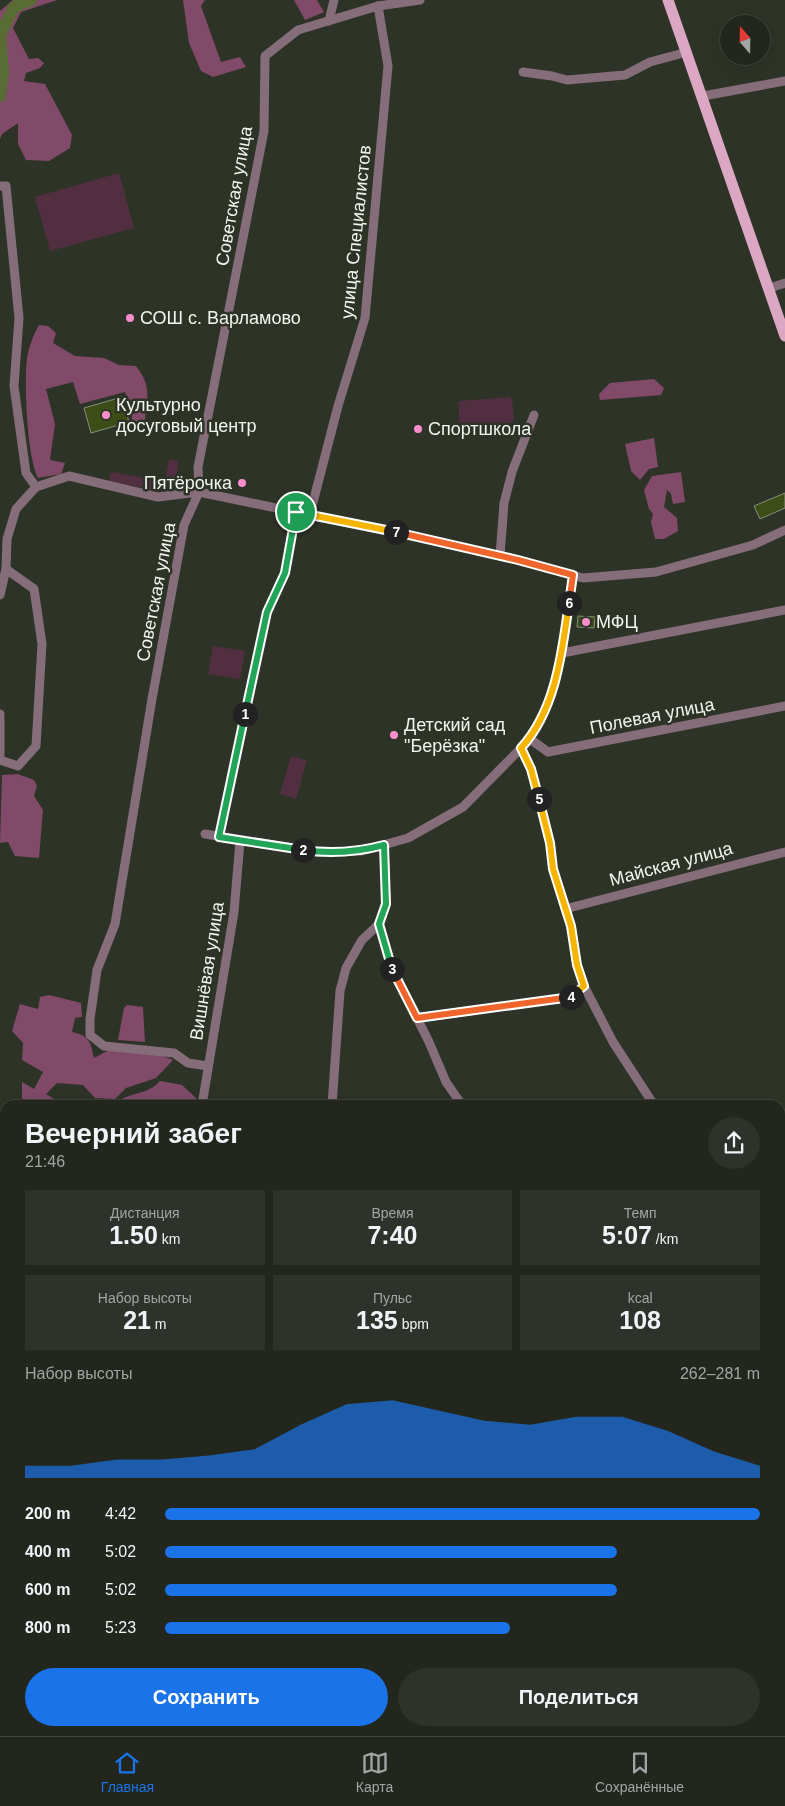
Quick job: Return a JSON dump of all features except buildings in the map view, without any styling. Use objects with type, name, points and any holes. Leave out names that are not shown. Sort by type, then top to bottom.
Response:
[{"type":"main road","points":[[668,0],[770,288],[785,336]]},
{"type":"street","points":[[329,21],[334,0]]},
{"type":"street","points":[[329,21],[378,6],[420,0]]},
{"type":"street","name":"улица Специалистов","points":[[310,514],[338,406],[365,318],[388,66],[378,6]]},
{"type":"street","name":"Советская улица","points":[[208,1066],[188,1063],[174,1053],[104,1046],[90,1035],[90,1019],[97,970],[115,924],[152,699],[184,525],[199,492],[198,467],[264,131],[265,56],[298,30],[329,21]]},
{"type":"street","points":[[523,72],[566,80],[625,75],[650,62],[687,52]]},
{"type":"street","points":[[703,96],[785,81]]},
{"type":"street","points":[[3,186],[19,318],[14,386],[26,473],[36,487]]},
{"type":"street","points":[[770,288],[785,283]]},
{"type":"street","points":[[500,556],[504,503],[512,472],[534,415]]},
{"type":"street","points":[[0,595],[6,569],[4,542],[16,509],[36,487],[69,476],[158,497],[199,492],[310,514],[500,556],[583,578],[656,572],[753,545],[785,530]]},
{"type":"street","points":[[219,837],[267,612],[285,573],[296,512]]},
{"type":"street","points":[[0,714],[0,758],[18,766],[36,746],[42,644],[34,589],[6,569]]},
{"type":"street","points":[[205,834],[318,852],[362,851],[408,838],[463,807],[530,738],[550,700],[562,653],[573,575]]},
{"type":"street","points":[[562,653],[785,610]]},
{"type":"street","name":"Полевая улица","points":[[530,738],[548,752],[785,706]]},
{"type":"street","points":[[521,748],[531,769],[550,843],[553,869],[571,926],[577,965],[584,986],[613,1042],[651,1100]]},
{"type":"street","name":"Вишнёвая улица","points":[[203,1100],[234,912],[240,841]]},
{"type":"street","points":[[332,1100],[340,991],[346,968],[362,940],[379,924],[386,904],[384,845]]},
{"type":"street","name":"Майская улица","points":[[565,909],[785,852]]},
{"type":"street","points":[[379,924],[391,966],[446,1082],[459,1100]]},
{"type":"street","points":[[417,1018],[572,997],[584,986]]},
{"type":"shaded area","points":[[13,0],[57,0],[21,12],[13,28],[29,59],[38,58],[44,63],[40,68],[26,73],[24,81],[45,84],[72,135],[70,148],[49,161],[26,160],[18,144],[18,123],[2,134],[0,139],[0,11]]},
{"type":"shaded area","points":[[183,0],[205,0],[201,6],[221,62],[240,57],[246,67],[213,77],[201,71],[189,43]]},
{"type":"shaded area","points":[[294,0],[317,0],[324,12],[305,20]]},
{"type":"shaded area","points":[[119,173],[134,228],[50,251],[35,197]]},
{"type":"shaded area","points":[[39,325],[48,326],[56,333],[53,343],[75,356],[104,358],[119,365],[136,366],[144,379],[147,397],[145,419],[138,425],[132,423],[132,412],[125,392],[80,404],[73,382],[46,389],[55,424],[50,460],[65,463],[61,474],[38,478],[31,454],[27,420],[26,369],[31,341]]},
{"type":"shaded area","points":[[654,379],[664,388],[661,395],[600,400],[599,394],[610,383]]},
{"type":"shaded area","points":[[510,397],[514,420],[511,423],[462,425],[459,423],[459,401]]},
{"type":"shaded area","points":[[654,438],[658,467],[649,469],[640,480],[631,471],[625,444]]},
{"type":"shaded area","points":[[169,459],[179,461],[174,490],[165,481]]},
{"type":"shaded area","points":[[111,472],[159,480],[171,493],[109,481]]},
{"type":"shaded area","points":[[681,472],[685,502],[673,504],[671,494],[667,490],[664,507],[677,518],[678,531],[664,539],[655,539],[651,522],[653,514],[649,509],[644,490],[652,476]]},
{"type":"shaded area","points":[[213,646],[245,651],[240,679],[208,674]]},
{"type":"shaded area","points":[[291,756],[307,760],[296,799],[280,794]]},
{"type":"shaded area","points":[[18,774],[34,780],[37,786],[34,796],[43,810],[39,858],[15,856],[8,842],[0,843],[2,775]]},
{"type":"shaded area","points":[[49,995],[81,1003],[82,1017],[75,1018],[72,1032],[82,1035],[88,1040],[94,1058],[111,1049],[158,1054],[173,1060],[156,1078],[126,1088],[115,1099],[95,1098],[83,1085],[57,1083],[46,1094],[56,1100],[22,1100],[22,1082],[34,1089],[43,1072],[22,1060],[23,1043],[12,1031],[20,1004],[38,1009],[40,997]]},
{"type":"shaded area","points":[[127,1005],[143,1007],[145,1042],[118,1040],[124,1008]]},
{"type":"shaded area","points":[[160,1081],[182,1085],[196,1098],[196,1100],[122,1100],[156,1085]]},
{"type":"waterway","points":[[0,96],[3,71],[0,35],[14,7],[31,0]]},
{"type":"place","name":"СОШ с. Варламово","points":[[130,318]]},
{"type":"place","name":"Культурно досуговый центр","points":[[106,415]]},
{"type":"place","name":"Спортшкола","points":[[418,429]]},
{"type":"place","name":"Пятёрочка","points":[[242,483]]},
{"type":"place","name":"МФЦ","points":[[586,622]]},
{"type":"place","name":"Детский сад \"Берёзка\"","points":[[394,735]]},
{"type":"route","points":[[296,512],[518,560],[573,575],[562,653],[550,700],[530,738],[521,748],[531,769],[550,843],[553,869],[571,926],[577,965],[584,986],[572,997],[417,1018],[391,966],[379,924],[386,904],[384,845],[362,851],[318,852],[219,837],[267,612],[285,573],[296,512]]}]
